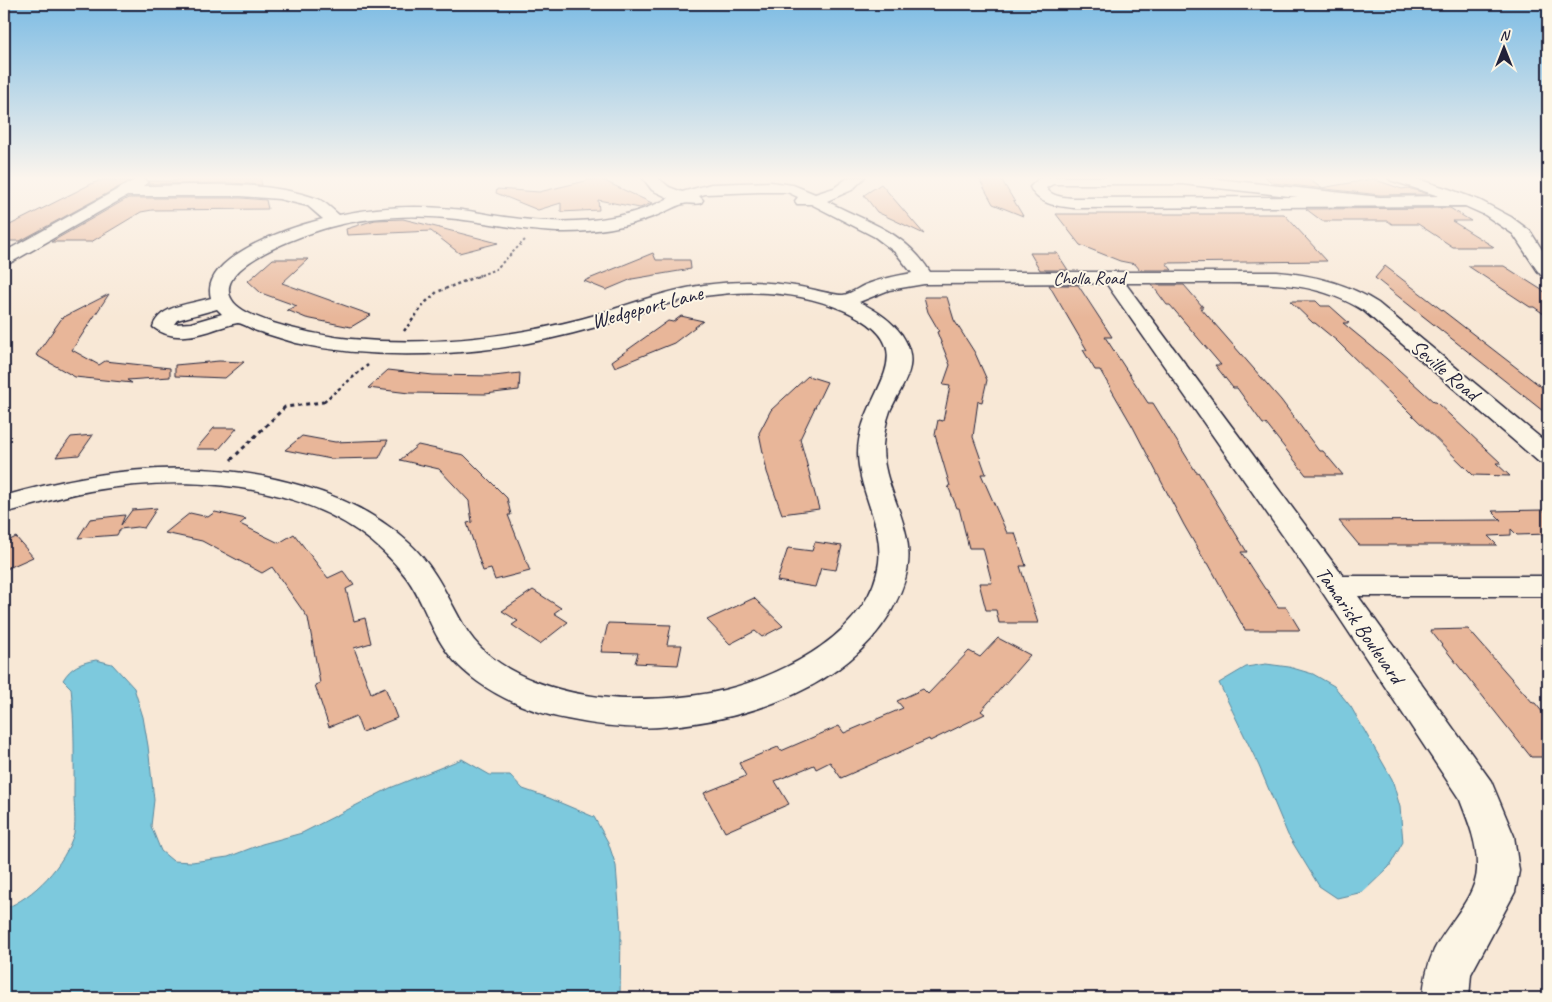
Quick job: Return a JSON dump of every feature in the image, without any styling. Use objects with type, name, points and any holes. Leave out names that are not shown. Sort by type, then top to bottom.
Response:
[{"type":"street","points":[[4,260],[67,224]]},
{"type":"street","name":"Wedgeport Lane","points":[[4,505],[66,487],[102,480],[148,475],[214,477],[283,489],[322,502],[356,518],[406,556],[426,583],[450,633],[463,650],[483,668],[516,688],[571,707],[605,711],[660,712],[720,704],[776,688],[825,663],[862,629],[882,602],[890,582],[895,560],[894,544],[892,530],[874,478],[871,463],[871,438],[879,410],[898,376],[900,358],[895,342],[884,328],[862,312],[843,303],[800,292],[772,288],[712,289],[663,299],[602,319],[544,334],[486,343],[433,347],[364,346],[305,338],[268,328],[230,308],[220,291],[225,276],[232,266],[245,256],[280,239],[327,224]]},
{"type":"street","name":"Wedgeport Lane","points":[[522,224],[588,226],[602,224]]},
{"type":"street","name":"Wedgeport Lane","points":[[860,224],[893,241],[908,255],[924,278]]},
{"type":"street","points":[[1510,224],[1524,234],[1538,259],[1548,271]]},
{"type":"street","name":"Cholla Road","points":[[843,303],[875,287],[899,281],[924,278],[1287,278],[1317,283],[1338,290]]},
{"type":"street","name":"Tamarisk Boulevard","points":[[1112,278],[1334,586],[1477,793],[1494,836],[1498,871],[1494,892],[1446,978],[1446,998]]},
{"type":"street","name":"Seville Road","points":[[1338,290],[1352,295],[1371,307],[1548,457]]},
{"type":"street","points":[[1334,586],[1548,586]]},
{"type":"path","points":[[400,335],[434,294],[444,288],[496,269],[529,236]]},
{"type":"path","points":[[226,465],[285,407],[323,402],[373,361]]},
{"type":"water","points":[[96,660],[112,664],[134,688],[143,717],[148,746],[154,800],[151,826],[161,851],[173,861],[192,862],[228,857],[262,844],[302,833],[390,788],[462,759],[490,775],[510,775],[523,789],[594,817],[608,842],[616,866],[621,932],[620,998],[4,998],[4,909],[26,897],[47,878],[63,857],[74,833],[72,701],[71,688],[63,680],[76,666]]},
{"type":"water","points":[[1266,664],[1289,667],[1313,674],[1334,686],[1351,707],[1392,779],[1400,807],[1403,842],[1389,867],[1363,892],[1337,898],[1319,886],[1288,835],[1259,766],[1219,683],[1246,667]]},
{"type":"building","points":[[12,224],[52,224],[20,241],[4,241],[4,228]]},
{"type":"building","points":[[83,224],[121,224],[91,242],[51,242]]},
{"type":"building","points":[[363,224],[422,224],[498,243],[459,253],[431,231],[347,235],[346,229]]},
{"type":"building","points":[[902,224],[915,224],[924,234]]},
{"type":"building","points":[[1064,224],[1293,224],[1327,261],[1166,263],[1172,270],[1140,270],[1135,264],[1120,261],[1080,245]]},
{"type":"building","points":[[1392,224],[1456,224],[1494,247],[1453,247],[1418,224]]},
{"type":"building","points":[[653,253],[656,260],[690,260],[691,269],[632,279],[606,290],[584,281]]},
{"type":"building","points":[[1030,253],[1057,253],[1068,270],[1040,270]]},
{"type":"building","points":[[273,259],[308,259],[282,283],[371,315],[351,327],[306,318],[287,310],[297,306],[261,293],[248,281]]},
{"type":"building","points":[[1385,266],[1548,392],[1548,415],[1375,278]]},
{"type":"building","points":[[1468,266],[1504,266],[1548,294],[1548,317],[1534,307],[1530,307]]},
{"type":"building","points":[[1049,285],[1078,285],[1112,337],[1105,337],[1148,403],[1153,403],[1247,552],[1241,552],[1278,607],[1286,607],[1300,630],[1245,630],[1208,563],[1206,563],[1184,525],[1133,427],[1100,370],[1095,370],[1083,350],[1087,350]]},
{"type":"building","points":[[1152,285],[1184,285],[1203,307],[1200,307],[1281,400],[1319,451],[1323,451],[1343,475],[1306,475],[1266,424],[1263,424],[1237,388],[1233,388],[1215,365],[1221,365],[1170,305],[1167,305]]},
{"type":"building","points":[[109,294],[72,350],[99,365],[105,361],[170,368],[170,377],[127,380],[132,383],[75,377],[36,355],[62,318]]},
{"type":"building","points":[[924,297],[947,297],[954,320],[975,353],[987,380],[982,402],[978,401],[973,437],[986,474],[981,474],[1007,533],[1015,533],[1026,566],[1020,566],[1038,623],[999,623],[996,610],[986,610],[979,583],[992,583],[983,548],[969,548],[959,508],[957,508],[948,486],[950,486],[935,435],[938,420],[943,421],[950,386],[943,385],[950,365],[937,332],[939,331],[928,312]]},
{"type":"building","points":[[1290,301],[1316,301],[1321,306],[1330,306],[1349,323],[1343,323],[1436,402],[1501,463],[1496,463],[1510,476],[1473,475],[1337,341],[1313,323]]},
{"type":"building","points":[[681,316],[703,321],[674,343],[615,367],[612,361],[668,321],[673,322]]},
{"type":"building","points":[[219,361],[244,362],[225,378],[175,376],[175,365]]},
{"type":"building","points":[[388,370],[433,375],[494,376],[520,373],[519,390],[485,394],[409,393],[368,388]]},
{"type":"building","points":[[808,376],[827,382],[800,439],[819,509],[782,514],[767,472],[759,433],[771,410]]},
{"type":"building","points":[[214,428],[237,428],[219,449],[196,449]]},
{"type":"building","points":[[93,435],[79,455],[56,457],[71,437]]},
{"type":"building","points":[[302,436],[335,442],[388,440],[379,458],[331,459],[285,450]]},
{"type":"building","points":[[418,445],[464,455],[507,498],[511,515],[508,515],[530,571],[495,580],[491,569],[483,571],[467,523],[472,522],[469,501],[439,469],[400,460]]},
{"type":"building","points":[[157,508],[144,528],[120,529],[117,535],[78,538],[90,519],[125,515],[121,525],[132,510]]},
{"type":"building","points":[[1543,510],[1548,515],[1548,534],[1517,535],[1511,529],[1511,535],[1488,536],[1497,545],[1359,545],[1339,521],[1501,520],[1492,511]]},
{"type":"building","points":[[215,512],[246,519],[240,524],[279,543],[294,534],[328,578],[343,571],[354,585],[346,589],[354,621],[365,618],[371,643],[354,648],[371,693],[385,687],[397,718],[362,732],[356,716],[329,727],[315,685],[320,683],[308,618],[272,567],[262,573],[202,541],[165,533],[190,513],[208,517]]},
{"type":"building","points":[[16,537],[33,557],[4,570],[4,543]]},
{"type":"building","points":[[815,542],[842,546],[836,570],[821,568],[815,587],[777,581],[788,548],[812,551]]},
{"type":"building","points":[[533,590],[561,608],[554,613],[568,622],[540,644],[512,625],[518,621],[502,611]]},
{"type":"building","points":[[754,598],[783,626],[762,637],[755,631],[730,644],[707,620]]},
{"type":"building","points":[[608,623],[671,625],[667,645],[682,645],[678,665],[635,663],[638,653],[601,652]]},
{"type":"building","points":[[1468,629],[1548,719],[1548,757],[1531,757],[1430,630]]},
{"type":"building","points":[[998,638],[1030,655],[981,711],[985,714],[930,741],[929,739],[841,778],[830,762],[816,769],[814,765],[775,781],[789,804],[725,832],[704,793],[746,776],[739,763],[778,747],[781,751],[839,726],[844,733],[903,708],[897,701],[923,689],[928,694],[969,651],[980,657]]}]
